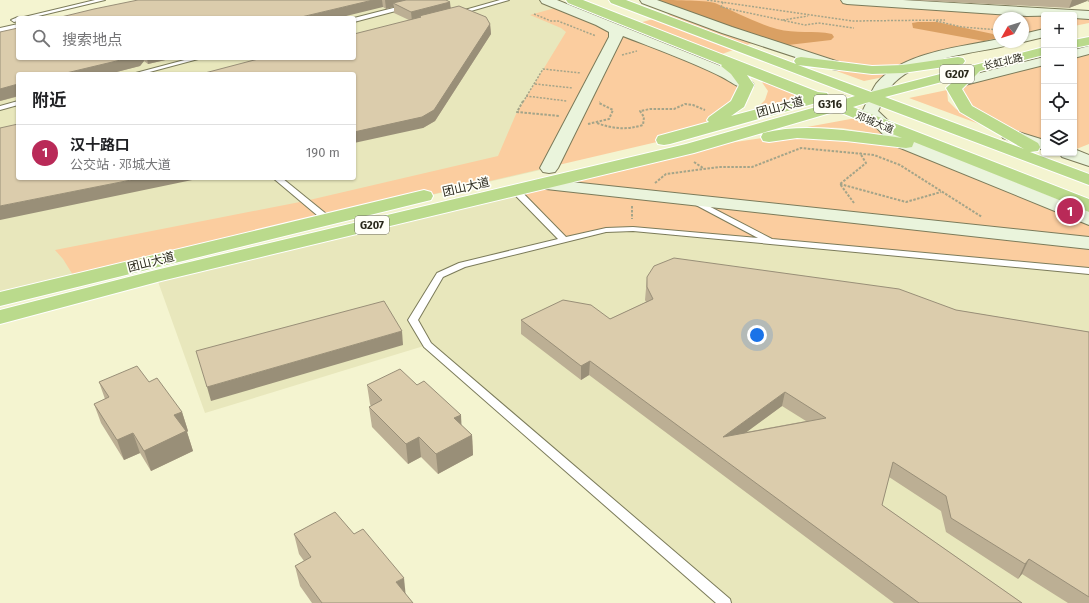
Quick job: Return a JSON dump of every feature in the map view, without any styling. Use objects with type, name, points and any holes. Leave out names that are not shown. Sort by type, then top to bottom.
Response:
[{"type":"highway","name":"邓城大道","points":[[572,0],[814,98],[1089,206]]},
{"type":"highway","name":"邓城大道","points":[[615,0],[1089,179]]},
{"type":"highway","points":[[1077,33],[1089,30]]},
{"type":"highway","name":"长虹北路","points":[[931,68],[1041,41]]},
{"type":"highway","points":[[1077,43],[1089,41]]},
{"type":"highway","points":[[746,50],[799,61],[872,70],[903,69],[958,61]]},
{"type":"highway","name":"长虹北路","points":[[870,97],[978,67],[1041,52]]},
{"type":"highway","points":[[666,139],[717,119],[738,104],[747,85],[736,71],[717,58]]},
{"type":"highway","points":[[978,67],[954,88],[966,109],[1041,151]]},
{"type":"highway","name":"团山大道","points":[[0,317],[156,276],[515,190],[546,176],[666,139],[814,98],[931,68]]},
{"type":"highway","name":"团山大道","points":[[0,299],[327,219],[688,149],[744,135],[836,106],[870,97]]},
{"type":"highway","points":[[688,149],[797,133],[899,141],[982,164]]},
{"type":"highway","points":[[1049,156],[1089,179]]},
{"type":"street","points":[[546,0],[728,74],[747,85]]},
{"type":"street","points":[[646,0],[733,32],[837,66]]},
{"type":"street","points":[[847,0],[1089,15]]},
{"type":"street","points":[[69,16],[112,6]]},
{"type":"street","points":[[596,20],[615,30],[616,49],[597,75],[592,96],[573,123],[546,176],[636,194],[1089,243]]},
{"type":"street","points":[[0,31],[16,23]]},
{"type":"street","points":[[1077,25],[1089,23]]},
{"type":"street","points":[[1029,37],[1041,34]]},
{"type":"street","points":[[993,44],[918,61],[903,69],[882,87],[870,112],[899,141],[1089,219]]},
{"type":"street","points":[[1077,53],[1089,50]]},
{"type":"street","points":[[961,82],[1041,62]]},
{"type":"street","points":[[1009,134],[1041,144]]},
{"type":"street","points":[[1076,156],[1089,161]]},
{"type":"lane","points":[[31,16],[98,0]]},
{"type":"lane","points":[[448,15],[506,0]]},
{"type":"lane","points":[[356,19],[413,5]]},
{"type":"lane","points":[[151,72],[192,60]]},
{"type":"lane","points":[[0,108],[16,104]]},
{"type":"lane","points":[[279,180],[327,219]]},
{"type":"lane","points":[[515,190],[564,240]]},
{"type":"lane","points":[[694,200],[772,242]]},
{"type":"lane","points":[[721,602],[427,345],[413,320],[440,275],[462,265],[606,230],[633,230],[1089,270]]},
{"type":"path","points":[[707,0],[860,21],[894,19],[946,20]]},
{"type":"path","points":[[723,2],[721,6],[805,25],[818,23],[854,28]]},
{"type":"path","points":[[534,14],[551,21],[558,21],[616,49],[636,51],[637,48]]},
{"type":"path","points":[[782,20],[812,15]]},
{"type":"path","points":[[933,20],[962,27],[993,30]]},
{"type":"path","points":[[534,84],[592,96],[599,103],[613,110],[609,119],[596,122],[573,123],[517,112],[543,69],[597,75]]},
{"type":"path","points":[[526,96],[592,96]]},
{"type":"path","points":[[596,122],[609,128],[634,129],[643,125],[644,117],[640,111],[650,109],[674,109],[678,106],[688,104],[701,108],[717,119]]},
{"type":"path","points":[[840,184],[866,163],[846,136]]},
{"type":"path","points":[[633,230],[636,194],[666,174],[719,166],[752,167],[800,148],[874,155],[900,165],[982,217]]},
{"type":"path","points":[[840,184],[906,202],[942,192]]},
{"type":"path","points":[[840,184],[866,219]]},
{"type":"shaded area","points":[[142,0],[546,0],[597,20],[549,168],[327,219],[0,299],[0,31],[16,55],[16,60],[356,60],[356,16],[69,16]]},
{"type":"shaded area","points":[[646,0],[847,0],[1041,12],[1041,34],[1029,37],[1029,12],[993,12],[993,44],[903,69],[837,66],[758,41],[700,62],[747,85],[717,119],[674,138],[327,219],[76,280],[63,259],[55,250],[305,201],[498,156],[516,114],[566,32],[561,28],[530,15],[562,6],[615,30],[677,12]]},
{"type":"shaded area","points":[[656,0],[715,3],[777,29],[818,32],[832,34],[834,37],[831,40],[788,45],[777,43]]},
{"type":"shaded area","points":[[1077,14],[1089,15],[1089,23],[1077,25]]},
{"type":"shaded area","points":[[937,22],[993,34],[993,39],[984,41],[913,28],[912,23]]},
{"type":"shaded area","points":[[1089,50],[1089,144],[1077,149],[1077,84],[1077,53]]},
{"type":"shaded area","points":[[1041,62],[1041,144],[966,109],[954,88]]},
{"type":"shaded area","points":[[831,69],[872,74],[899,74],[864,81]]},
{"type":"shaded area","points":[[759,78],[803,97],[755,110],[765,100],[768,91]]},
{"type":"shaded area","points":[[947,90],[948,101],[956,109],[982,125],[909,98]]},
{"type":"shaded area","points":[[856,118],[907,138],[841,128],[807,127]]},
{"type":"shaded area","points":[[797,133],[899,141],[1089,219],[1089,271],[633,229],[606,230],[564,240],[515,190],[688,149]]},
{"type":"shaded area","points":[[543,184],[1089,243],[1089,603],[725,603],[427,345],[205,413],[156,276]]},
{"type":"building","points":[[138,0],[373,0],[305,16],[65,16]]},
{"type":"building","points":[[406,0],[446,0],[450,2],[411,12],[393,3]]},
{"type":"building","points":[[459,6],[486,17],[490,24],[434,110],[422,117],[356,132],[356,72],[209,72],[254,60],[356,60],[356,33],[421,17],[419,16]]},
{"type":"building","points":[[16,28],[16,60],[121,60],[70,72],[16,72],[16,85],[0,89],[0,32]]},
{"type":"building","points":[[16,124],[16,180],[131,180],[0,206],[0,128]]},
{"type":"building","points":[[674,258],[899,289],[956,310],[1089,332],[1089,597],[1029,559],[1025,564],[951,518],[946,496],[893,462],[882,505],[1022,603],[919,603],[590,361],[581,366],[521,320],[563,300],[591,305],[610,319],[653,299],[647,287],[647,277],[654,266]],"holes":[[[785,392],[826,418],[723,437]]]},
{"type":"building","points":[[384,301],[402,331],[207,387],[196,351]]},
{"type":"building","points":[[137,366],[149,382],[157,378],[182,412],[174,415],[186,431],[144,451],[133,433],[117,440],[94,404],[109,397],[99,382]]},
{"type":"building","points":[[400,369],[417,385],[424,381],[461,415],[454,418],[472,435],[436,454],[419,437],[406,444],[369,407],[382,400],[367,385]]},
{"type":"building","points":[[335,512],[354,534],[363,529],[404,578],[396,582],[413,603],[322,603],[295,566],[311,557],[294,534]]},
{"type":"place","name":"汉十路口","points":[[1070,211]]}]
